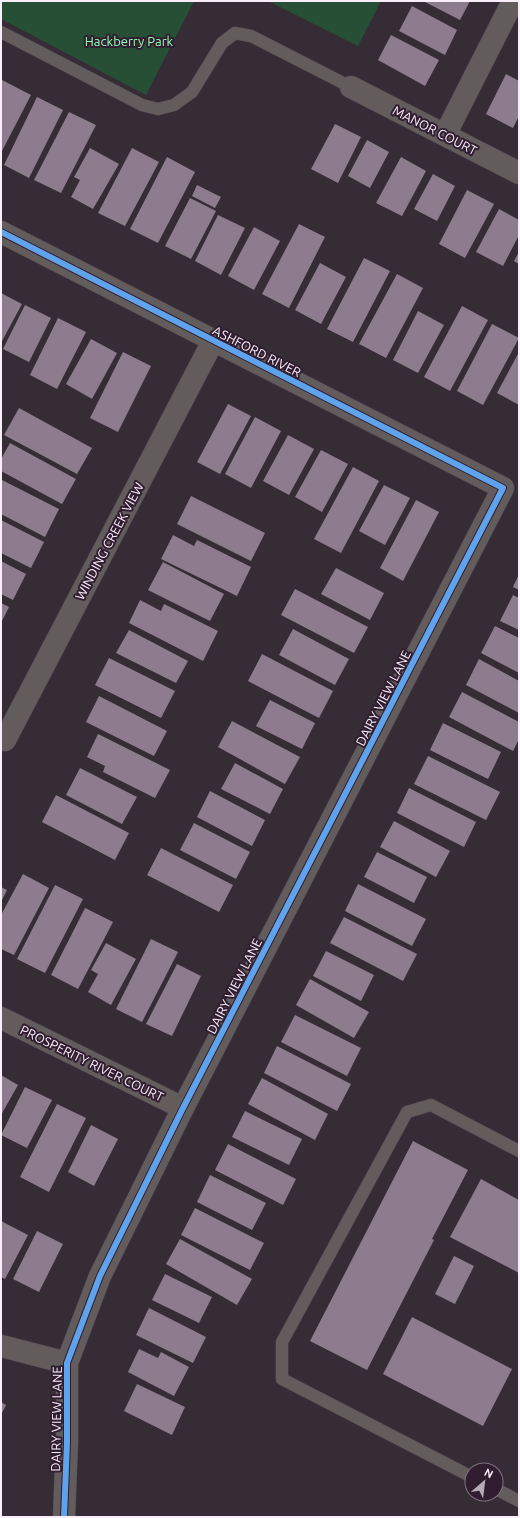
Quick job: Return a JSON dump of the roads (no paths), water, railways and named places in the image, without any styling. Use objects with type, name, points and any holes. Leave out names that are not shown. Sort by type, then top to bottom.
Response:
[{"type":"street","points":[[445,135],[513,1]]},
{"type":"street","name":"MANOR COURT","points":[[351,87],[519,173]]},
{"type":"street","name":"ASHFORD RIVER","points":[[1,232],[213,342],[503,488]]},
{"type":"street","name":"WINDING CREEK VIEW","points":[[6,740],[213,342]]},
{"type":"street","name":"DAIRY VIEW LANE","points":[[64,1517],[67,1442],[67,1363],[100,1276],[183,1108],[503,488]]},
{"type":"street","name":"PROSPERITY RIVER COURT","points":[[1,1018],[183,1108]]},
{"type":"street","points":[[1,1346],[67,1363]]},
{"type":"lane","points":[[1,32],[142,105],[158,109],[174,105],[192,92],[222,43],[235,34],[251,36],[351,87]]},
{"type":"lane","points":[[464,1473],[282,1379],[282,1342],[407,1112],[431,1105],[519,1151]]},
{"type":"lane","points":[[504,1493],[519,1501]]},
{"type":"park label","name":"Hackberry Park","points":[[129,41]]}]
